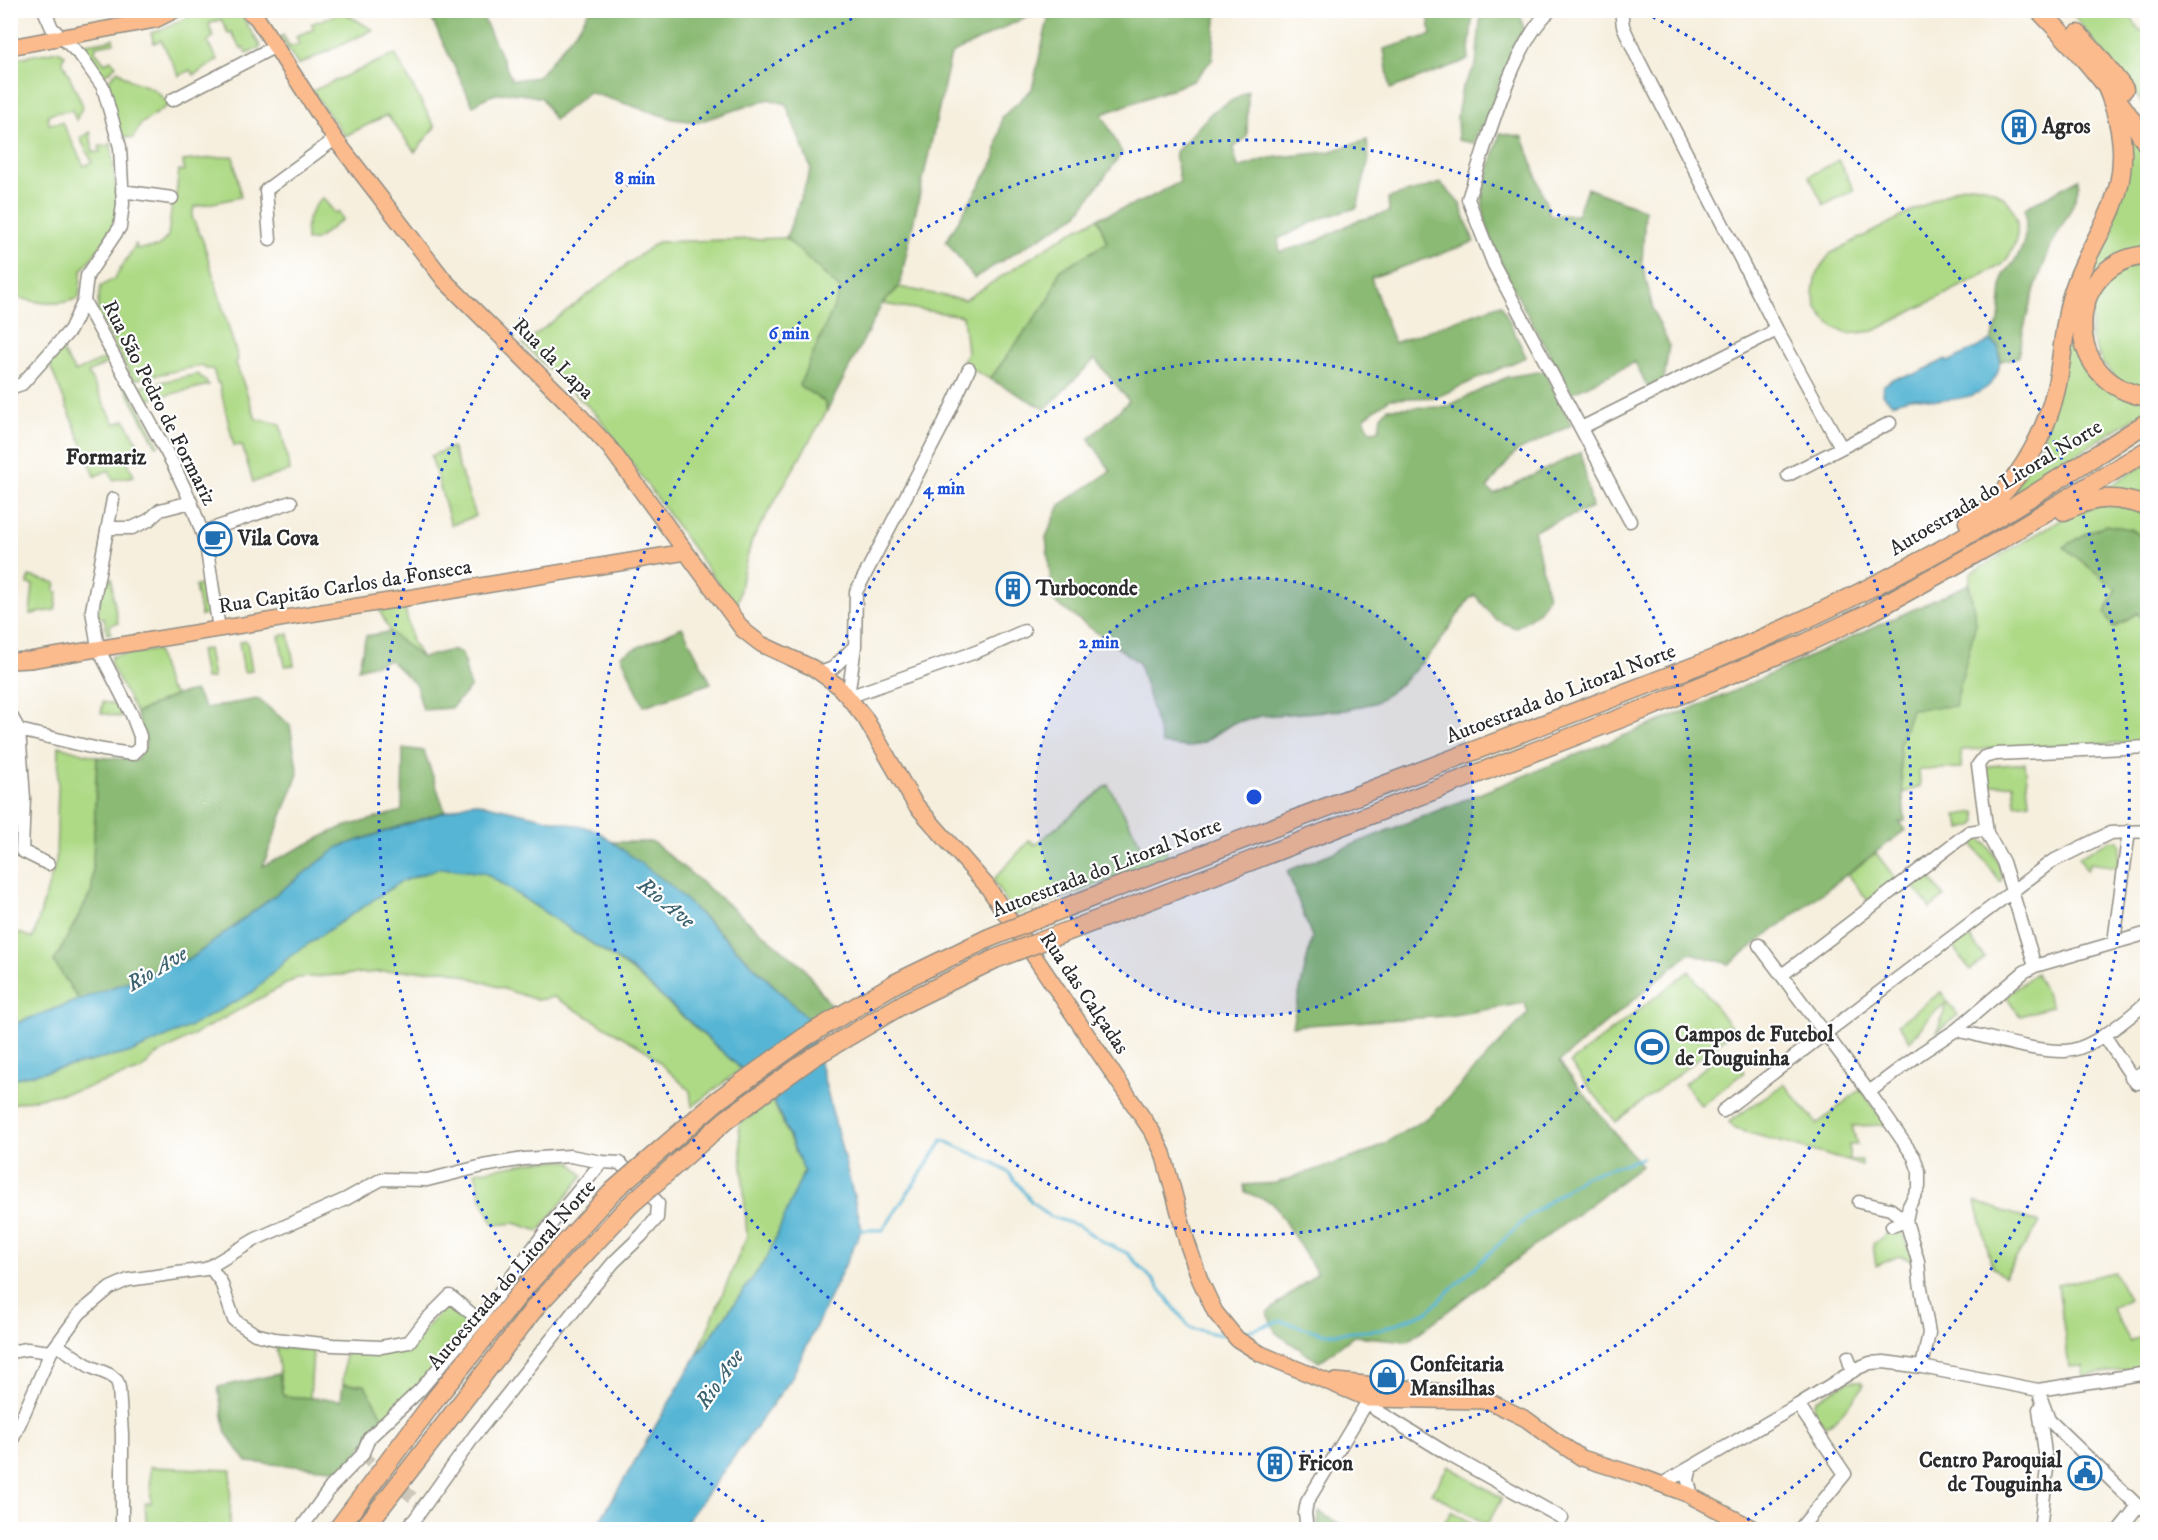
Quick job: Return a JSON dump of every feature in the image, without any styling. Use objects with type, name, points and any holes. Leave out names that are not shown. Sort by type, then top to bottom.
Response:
[{"type":"highway","points":[[2039,10],[2106,85],[2148,146]]},
{"type":"highway","points":[[2052,10],[2086,42],[2109,69],[2148,126]]},
{"type":"highway","points":[[1918,563],[1919,554],[1982,514],[2008,486],[2038,441],[2049,415],[2056,388],[2071,300],[2079,275],[2108,218],[2117,195],[2122,172],[2121,132],[2113,101],[2106,85]]},
{"type":"highway","points":[[2148,255],[2129,258],[2105,273],[2094,285],[2087,299],[2082,325],[2087,355],[2103,377],[2122,391],[2148,397]]},
{"type":"highway","name":"Autoestrada do Litoral Norte","points":[[337,1530],[437,1397],[525,1287],[613,1191],[718,1100],[805,1037],[896,983],[989,938],[1719,657],[1834,606],[1980,528],[2148,423]]},
{"type":"highway","name":"Autoestrada do Litoral Norte","points":[[363,1530],[537,1305],[629,1206],[726,1120],[813,1057],[905,1003],[995,959],[1736,673],[1867,614],[1996,542],[2148,450]]},
{"type":"highway","points":[[1996,542],[2091,500],[2108,498],[2127,500],[2148,507]]},
{"type":"main road","points":[[10,47],[155,20],[175,10]]},
{"type":"main road","name":"Rua da Lapa","points":[[253,13],[335,139],[445,281],[572,406],[610,448],[743,630],[761,644],[820,673],[837,685],[848,697]]},
{"type":"main road","name":"Rua Capitão Carlos da Fonseca","points":[[10,661],[30,660],[686,552]]},
{"type":"main road","name":"Rua das Calçadas","points":[[848,697],[865,718],[915,804],[987,886],[1153,1133],[1163,1153],[1200,1281],[1215,1312],[1237,1339],[1261,1354],[1319,1380],[1370,1392],[1432,1390],[1484,1401],[1526,1419],[1582,1458],[1662,1484],[1756,1530]]},
{"type":"street","name":"Rua São Pedro de Formariz","points":[[44,10],[52,28],[81,56],[103,87],[120,147],[122,191],[120,227],[87,276],[84,301],[174,465],[203,532],[219,629]]},
{"type":"street","points":[[1551,10],[1528,37],[1509,80],[1468,199],[1494,266],[1630,522]]},
{"type":"street","points":[[1621,10],[1623,26],[1636,55],[1777,330],[1841,447]]},
{"type":"street","points":[[172,100],[274,47]]},
{"type":"street","points":[[270,239],[266,190],[335,139]]},
{"type":"street","points":[[122,191],[172,198]]},
{"type":"street","points":[[10,388],[22,384],[70,330],[84,301]]},
{"type":"street","points":[[76,318],[81,316],[94,320]]},
{"type":"street","points":[[1581,428],[1777,330]]},
{"type":"street","points":[[969,369],[943,425],[856,592],[855,646],[848,697],[976,652],[1024,631]]},
{"type":"street","points":[[1788,475],[1890,423]]},
{"type":"street","points":[[19,730],[103,750],[133,754],[140,747],[140,736],[132,715],[98,648],[92,610],[113,499]]},
{"type":"street","points":[[108,528],[132,528],[148,520],[160,510],[190,502]]},
{"type":"street","points":[[203,532],[291,502]]},
{"type":"street","points":[[820,673],[833,668],[855,646]]},
{"type":"street","points":[[10,714],[19,730],[24,798],[22,851],[48,864]]},
{"type":"street","points":[[2035,966],[2003,862],[1987,832],[1978,765],[1984,757],[1996,754],[2148,747]]},
{"type":"street","points":[[2114,942],[2129,831]]},
{"type":"street","points":[[1723,1111],[2012,893],[2051,861],[2110,833],[2148,831]]},
{"type":"street","points":[[1782,975],[1970,832],[1987,832]]},
{"type":"street","points":[[1869,1092],[1956,1030],[2007,986],[2035,966],[2148,933]]},
{"type":"street","points":[[1759,945],[1869,1092],[1914,1157],[1919,1172],[1919,1187],[1909,1206],[1906,1221],[1918,1261],[1929,1333],[1922,1367]]},
{"type":"street","points":[[1956,1030],[2043,1049],[2067,1051],[2087,1045],[2104,1035],[2148,1001]]},
{"type":"street","points":[[2104,1035],[2136,1083],[2148,1082]]},
{"type":"street","points":[[2131,1077],[2148,1070]]},
{"type":"street","points":[[10,1445],[54,1348],[80,1313],[110,1288],[128,1280],[206,1269],[256,1239],[346,1199],[382,1179],[427,1180],[483,1166],[524,1159],[570,1156],[620,1163],[658,1203],[657,1218],[642,1236],[614,1262],[582,1301],[475,1435],[415,1519],[404,1530]]},
{"type":"street","points":[[300,1530],[331,1487],[362,1455],[369,1438],[420,1390],[479,1320],[555,1219],[602,1162]]},
{"type":"street","points":[[1859,1202],[1890,1209],[1906,1221]]},
{"type":"street","points":[[1892,1226],[1906,1221]]},
{"type":"street","points":[[210,1267],[221,1282],[234,1320],[255,1334],[275,1339],[333,1346],[381,1347],[409,1342],[426,1320],[450,1296],[479,1320]]},
{"type":"street","points":[[10,1352],[54,1348],[110,1375],[117,1381],[120,1388],[123,1450],[122,1530]]},
{"type":"street","points":[[1848,1357],[1852,1372]]},
{"type":"street","points":[[1662,1484],[1870,1363],[1884,1362],[1922,1367],[2038,1390],[2148,1373]]},
{"type":"street","points":[[2038,1390],[2049,1420],[2143,1508],[2119,1530]]},
{"type":"street","points":[[2038,1390],[2047,1468],[2040,1530]]},
{"type":"street","points":[[1370,1392],[1376,1410],[1451,1456],[1562,1518]]},
{"type":"street","points":[[1307,1530],[1305,1513],[1307,1502],[1370,1392]]},
{"type":"street","points":[[1798,1406],[1845,1474],[1799,1530]]},
{"type":"street","points":[[1691,1467],[1688,1480],[1692,1497]]},
{"type":"green space","points":[[200,11],[220,11],[242,16],[261,47],[247,54],[231,32],[228,33],[221,19],[209,24],[213,37],[207,42],[218,60],[194,75],[190,70],[179,76],[161,40],[154,43],[151,33]]},
{"type":"green space","points":[[428,11],[480,11],[512,80],[538,77],[589,11],[1038,11],[951,54],[899,287],[882,304],[827,411],[824,401],[799,386],[841,290],[786,238],[811,169],[786,104],[769,99],[698,122],[673,119],[589,92],[554,120],[542,98],[524,94],[498,94],[481,100],[473,106]]},
{"type":"green space","points":[[1050,11],[1217,11],[1212,60],[1193,81],[1102,114],[1122,153],[1077,215],[974,278],[946,241],[995,160],[1002,117],[1032,89]]},
{"type":"green space","points":[[1428,11],[1473,11],[1468,60],[1390,89],[1384,49],[1431,35]]},
{"type":"green space","points":[[1481,11],[1520,11],[1524,32],[1500,80],[1487,128],[1480,126],[1474,143],[1458,140],[1457,116],[1462,88],[1476,65]]},
{"type":"green space","points":[[2070,11],[2127,11],[2140,31],[2147,28],[2147,109]]},
{"type":"green space","points":[[343,12],[373,30],[298,65],[280,37],[283,35],[290,47],[299,44],[296,36],[314,29],[311,24]]},
{"type":"green space","points":[[113,38],[114,43],[96,46],[95,51],[105,63],[111,60],[116,65],[102,75],[80,45]]},
{"type":"green space","points":[[58,51],[65,55],[62,60],[83,106],[76,120],[72,110],[48,114],[49,124],[62,122],[84,166],[92,162],[80,138],[90,132],[93,152],[100,152],[99,146],[108,146],[111,143],[118,209],[115,228],[82,270],[79,298],[53,303],[11,296],[11,59]]},
{"type":"green space","points":[[395,54],[435,127],[415,152],[387,115],[345,136],[312,91]]},
{"type":"green space","points":[[118,70],[132,81],[156,91],[170,104],[141,124],[133,138],[121,136],[108,89],[108,81]]},
{"type":"green space","points":[[1248,91],[1247,137],[1233,148],[1238,168],[1270,158],[1328,152],[1367,140],[1369,159],[1357,208],[1322,218],[1278,239],[1280,252],[1317,241],[1356,221],[1389,212],[1388,198],[1441,183],[1460,204],[1474,242],[1371,278],[1394,343],[1501,304],[1526,357],[1437,397],[1390,399],[1364,418],[1370,431],[1379,430],[1381,416],[1388,408],[1446,407],[1507,377],[1544,371],[1572,425],[1516,452],[1487,488],[1494,494],[1581,452],[1592,508],[1534,530],[1548,597],[1537,613],[1515,628],[1496,620],[1475,595],[1469,599],[1434,650],[1401,684],[1377,702],[1346,710],[1261,716],[1233,723],[1204,742],[1188,747],[1162,744],[1139,663],[1053,601],[1046,537],[1060,505],[1111,471],[1089,439],[1129,401],[1095,359],[1045,409],[990,379],[1050,298],[1060,270],[1107,243],[1098,218],[1145,200],[1180,182],[1175,153],[1212,112]]},
{"type":"green space","points":[[2121,110],[2147,160],[2147,250],[2088,287],[2088,363],[2147,402],[2147,410],[2006,498],[2041,448],[2081,284],[2118,207]]},
{"type":"green space","points":[[1500,133],[1523,137],[1550,215],[1577,215],[1587,188],[1645,210],[1642,262],[1653,310],[1669,345],[1664,380],[1648,388],[1635,362],[1572,393],[1532,324],[1502,265],[1484,214],[1484,187]]},
{"type":"green space","points":[[233,156],[241,197],[194,207],[192,217],[203,241],[238,359],[236,363],[256,419],[280,424],[290,471],[253,482],[242,445],[234,446],[219,383],[217,383],[213,369],[206,369],[203,365],[133,380],[98,313],[101,286],[115,278],[136,244],[137,249],[158,247],[168,236],[179,170],[184,171],[183,161]]},
{"type":"green space","points":[[1839,160],[1854,190],[1824,205],[1809,176]]},
{"type":"green space","points":[[2079,179],[2072,207],[2053,242],[2039,277],[2018,357],[2001,361],[1998,346],[1990,341],[1999,321],[2003,275],[2016,260],[2023,245],[2026,228],[2025,208]]},
{"type":"green space","points":[[1970,185],[1986,187],[1999,193],[2014,213],[2017,225],[2016,239],[2002,265],[1874,331],[1847,334],[1834,327],[1823,317],[1816,306],[1813,293],[1815,279],[1831,253],[1959,187]]},
{"type":"green space","points":[[323,198],[343,219],[316,240],[306,241],[309,217],[314,207]]},
{"type":"green space","points":[[1098,218],[1107,243],[1060,270],[1050,298],[990,379],[962,364],[967,352],[963,316],[882,304],[899,287],[965,300],[1069,233]]},
{"type":"green space","points":[[786,238],[841,290],[800,386],[824,401],[827,411],[752,540],[737,606],[732,603],[598,416],[523,344],[657,242]]},
{"type":"green space","points":[[2147,262],[2147,390],[2123,384],[2103,364],[2091,338],[2092,307],[2105,282],[2125,269]]},
{"type":"green space","points":[[60,348],[75,372],[111,356],[159,445],[156,446],[111,361],[88,373],[115,424],[125,420],[143,453],[127,460],[134,476],[113,480],[109,470],[95,476],[49,363]]},
{"type":"green space","points":[[198,374],[209,385],[146,400],[138,387]]},
{"type":"green space","points":[[452,447],[476,516],[451,525],[431,456]]},
{"type":"green space","points":[[2147,463],[2147,499],[2099,492]]},
{"type":"green space","points":[[2114,504],[2147,513],[2147,540],[2131,529],[2116,589],[2106,613],[2114,628],[2137,613],[2147,623],[2147,742],[1961,750],[1961,768],[1919,770],[1920,787],[1903,793],[1899,746],[1911,709],[1976,623],[1969,584],[1971,573],[2060,520],[2088,508]]},
{"type":"green space","points":[[2106,525],[2131,529],[2147,540],[2147,623],[2137,613],[2113,628],[2105,613],[2116,589],[2064,547]]},
{"type":"green space","points":[[29,576],[56,583],[54,591],[58,592],[55,610],[30,614],[33,585],[28,584]]},
{"type":"green space","points":[[112,578],[118,623],[110,625],[111,633],[107,634],[104,618],[97,617],[102,581]]},
{"type":"green space","points":[[207,584],[213,614],[201,616],[195,586]]},
{"type":"green space","points":[[1969,584],[1976,623],[1955,706],[1911,709],[1899,746],[1905,821],[1899,822],[1905,830],[1729,964],[1690,953],[1559,1062],[1641,1166],[1408,1341],[1354,1336],[1319,1362],[1276,1333],[1267,1313],[1317,1273],[1273,1203],[1245,1192],[1244,1185],[1276,1183],[1372,1151],[1432,1115],[1528,1013],[1525,1003],[1448,1016],[1292,1026],[1312,937],[1287,871],[1725,695]]},
{"type":"green space","points":[[404,603],[412,642],[422,658],[390,632],[378,607]]},
{"type":"green space","points":[[682,627],[711,683],[644,706],[621,655]]},
{"type":"green space","points":[[390,632],[422,658],[451,650],[462,653],[470,688],[451,708],[423,710],[416,685],[390,660],[358,669],[366,636]]},
{"type":"green space","points":[[289,634],[294,665],[285,666],[279,636]]},
{"type":"green space","points":[[247,641],[252,671],[244,672],[239,642]]},
{"type":"green space","points":[[208,649],[213,678],[205,679],[200,650]]},
{"type":"green space","points":[[157,650],[168,688],[176,695],[136,713],[110,663],[112,656]]},
{"type":"green space","points":[[195,691],[205,708],[258,699],[290,725],[298,774],[263,866],[340,828],[402,811],[403,748],[424,751],[445,811],[339,847],[193,957],[79,1000],[54,962],[92,891],[97,757],[136,760],[146,745],[136,713],[176,695]]},
{"type":"green space","points":[[103,702],[123,706],[120,717],[101,713]]},
{"type":"green space","points":[[59,746],[97,757],[92,891],[54,962],[79,1000],[16,1023],[11,1021],[10,930],[33,938],[56,861]]},
{"type":"green space","points":[[2025,763],[2029,802],[2015,804],[2013,784],[1985,786],[1983,772],[1989,766]]},
{"type":"green space","points":[[1108,785],[1144,850],[1164,843],[1168,858],[1014,916],[993,880],[1030,840],[1035,845]]},
{"type":"green space","points":[[1976,812],[1975,825],[1961,829],[1956,815]]},
{"type":"green space","points":[[1974,837],[1990,848],[2000,869],[2002,881],[2000,882],[1971,842]]},
{"type":"green space","points":[[2111,840],[2119,841],[2121,845],[2118,867],[2089,863],[2086,870],[2079,856]]},
{"type":"green space","points":[[612,842],[653,842],[803,967],[832,1007],[809,1020],[704,917]]},
{"type":"green space","points":[[1876,853],[1896,879],[1868,901],[1848,874]]},
{"type":"green space","points":[[440,868],[485,873],[630,969],[741,1069],[692,1107],[690,1091],[647,1051],[554,997],[537,1000],[448,970],[393,971],[297,978],[155,1056],[141,1070],[83,1089],[11,1104],[10,1079],[133,1052],[253,992],[289,957],[400,882]]},
{"type":"green space","points":[[1926,872],[1944,897],[1930,908],[1911,883]]},
{"type":"green space","points":[[1967,934],[1985,958],[1970,970],[1952,946]]},
{"type":"green space","name":"Campos de Futebol de Touguinha","points":[[1689,971],[1734,1031],[1616,1122],[1570,1063]]},
{"type":"green space","points":[[2036,973],[2052,1006],[2020,1016],[2006,996]]},
{"type":"green space","points":[[1941,992],[1958,1015],[1937,1032],[1947,1003],[1933,1013],[1910,1041],[1898,1024]]},
{"type":"green space","points":[[1727,1050],[1744,1072],[1701,1106],[1684,1084]]},
{"type":"green space","points":[[1784,1084],[1817,1124],[1861,1089],[1886,1125],[1852,1126],[1857,1145],[1849,1145],[1849,1160],[1862,1160],[1862,1165],[1735,1129],[1729,1122]]},
{"type":"green space","points":[[773,1101],[804,1171],[767,1258],[696,1357],[747,1236],[739,1124]]},
{"type":"green space","points":[[537,1161],[570,1161],[583,1176],[539,1231],[515,1223],[494,1225],[482,1201],[475,1172]]},
{"type":"green space","points":[[1976,1202],[2040,1223],[2004,1276],[1992,1266]]},
{"type":"green space","points":[[1894,1228],[1901,1230],[1913,1260],[1899,1256],[1876,1266],[1873,1244]]},
{"type":"green space","points":[[2114,1272],[2129,1299],[2112,1308],[2130,1341],[2143,1335],[2147,1344],[2147,1364],[2146,1367],[2083,1376],[2082,1366],[2069,1367],[2058,1285]]},
{"type":"green space","points":[[447,1304],[456,1304],[472,1317],[473,1324],[437,1368],[384,1420],[343,1384],[345,1352],[380,1353],[406,1347],[413,1343]]},
{"type":"green space","points":[[276,1347],[313,1350],[310,1398],[283,1396]]},
{"type":"green space","points":[[279,1374],[283,1396],[341,1400],[343,1384],[365,1385],[384,1420],[344,1470],[247,1462],[226,1433],[218,1387]]},
{"type":"green space","points":[[1849,1381],[1860,1381],[1863,1384],[1862,1389],[1827,1426],[1818,1418],[1814,1411],[1814,1404],[1816,1400]]},
{"type":"green space","points":[[1448,1466],[1502,1498],[1487,1525],[1432,1493]]},
{"type":"green space","points":[[150,1467],[231,1470],[230,1529],[147,1529],[145,1503],[151,1503]]},
{"type":"green space","points":[[1451,1511],[1474,1524],[1471,1529],[1440,1529]]},
{"type":"green space","points":[[1319,1512],[1348,1529],[1318,1529]]},
{"type":"water","points":[[1990,341],[1998,346],[2000,360],[1998,372],[1993,382],[1975,394],[1951,399],[1903,399],[1892,403],[1882,394],[1883,386],[1894,378],[1916,374],[1946,359],[1948,362]]},
{"type":"water","name":"Rio Ave","points":[[474,802],[596,830],[670,885],[809,1020],[862,1229],[791,1379],[681,1529],[595,1529],[696,1357],[767,1258],[804,1171],[775,1103],[735,1063],[631,969],[485,873],[440,868],[400,882],[289,957],[253,992],[189,1027],[133,1052],[11,1079],[10,1021],[17,1023],[193,957],[339,847]]},
{"type":"waterway","points":[[860,1230],[883,1230],[943,1140],[994,1163],[1009,1173],[1031,1201],[1049,1216],[1079,1226],[1103,1242],[1127,1253],[1153,1280],[1190,1328],[1221,1335]]},
{"type":"waterway","points":[[1245,1332],[1280,1321],[1326,1334],[1380,1330],[1427,1312],[1530,1215],[1583,1177],[1642,1158]]},
{"type":"tunnel","points":[[362,1455],[424,1507]]},
{"type":"place","name":"Agros","points":[[2019,127]]},
{"type":"place","name":"Vila Cova","points":[[215,539]]},
{"type":"place","name":"Turboconde","points":[[1013,589]]},
{"type":"place","name":"Campos de Futebol de Touguinha","points":[[1652,1047]]},
{"type":"place","name":"Confeitaria Mansilhas","points":[[1387,1377]]},
{"type":"place","name":"Fricon","points":[[1275,1464]]},
{"type":"place","name":"Centro Paroquial de Touguinha","points":[[2085,1473]]},
{"type":"district","name":"Formariz","points":[[106,457]]}]
